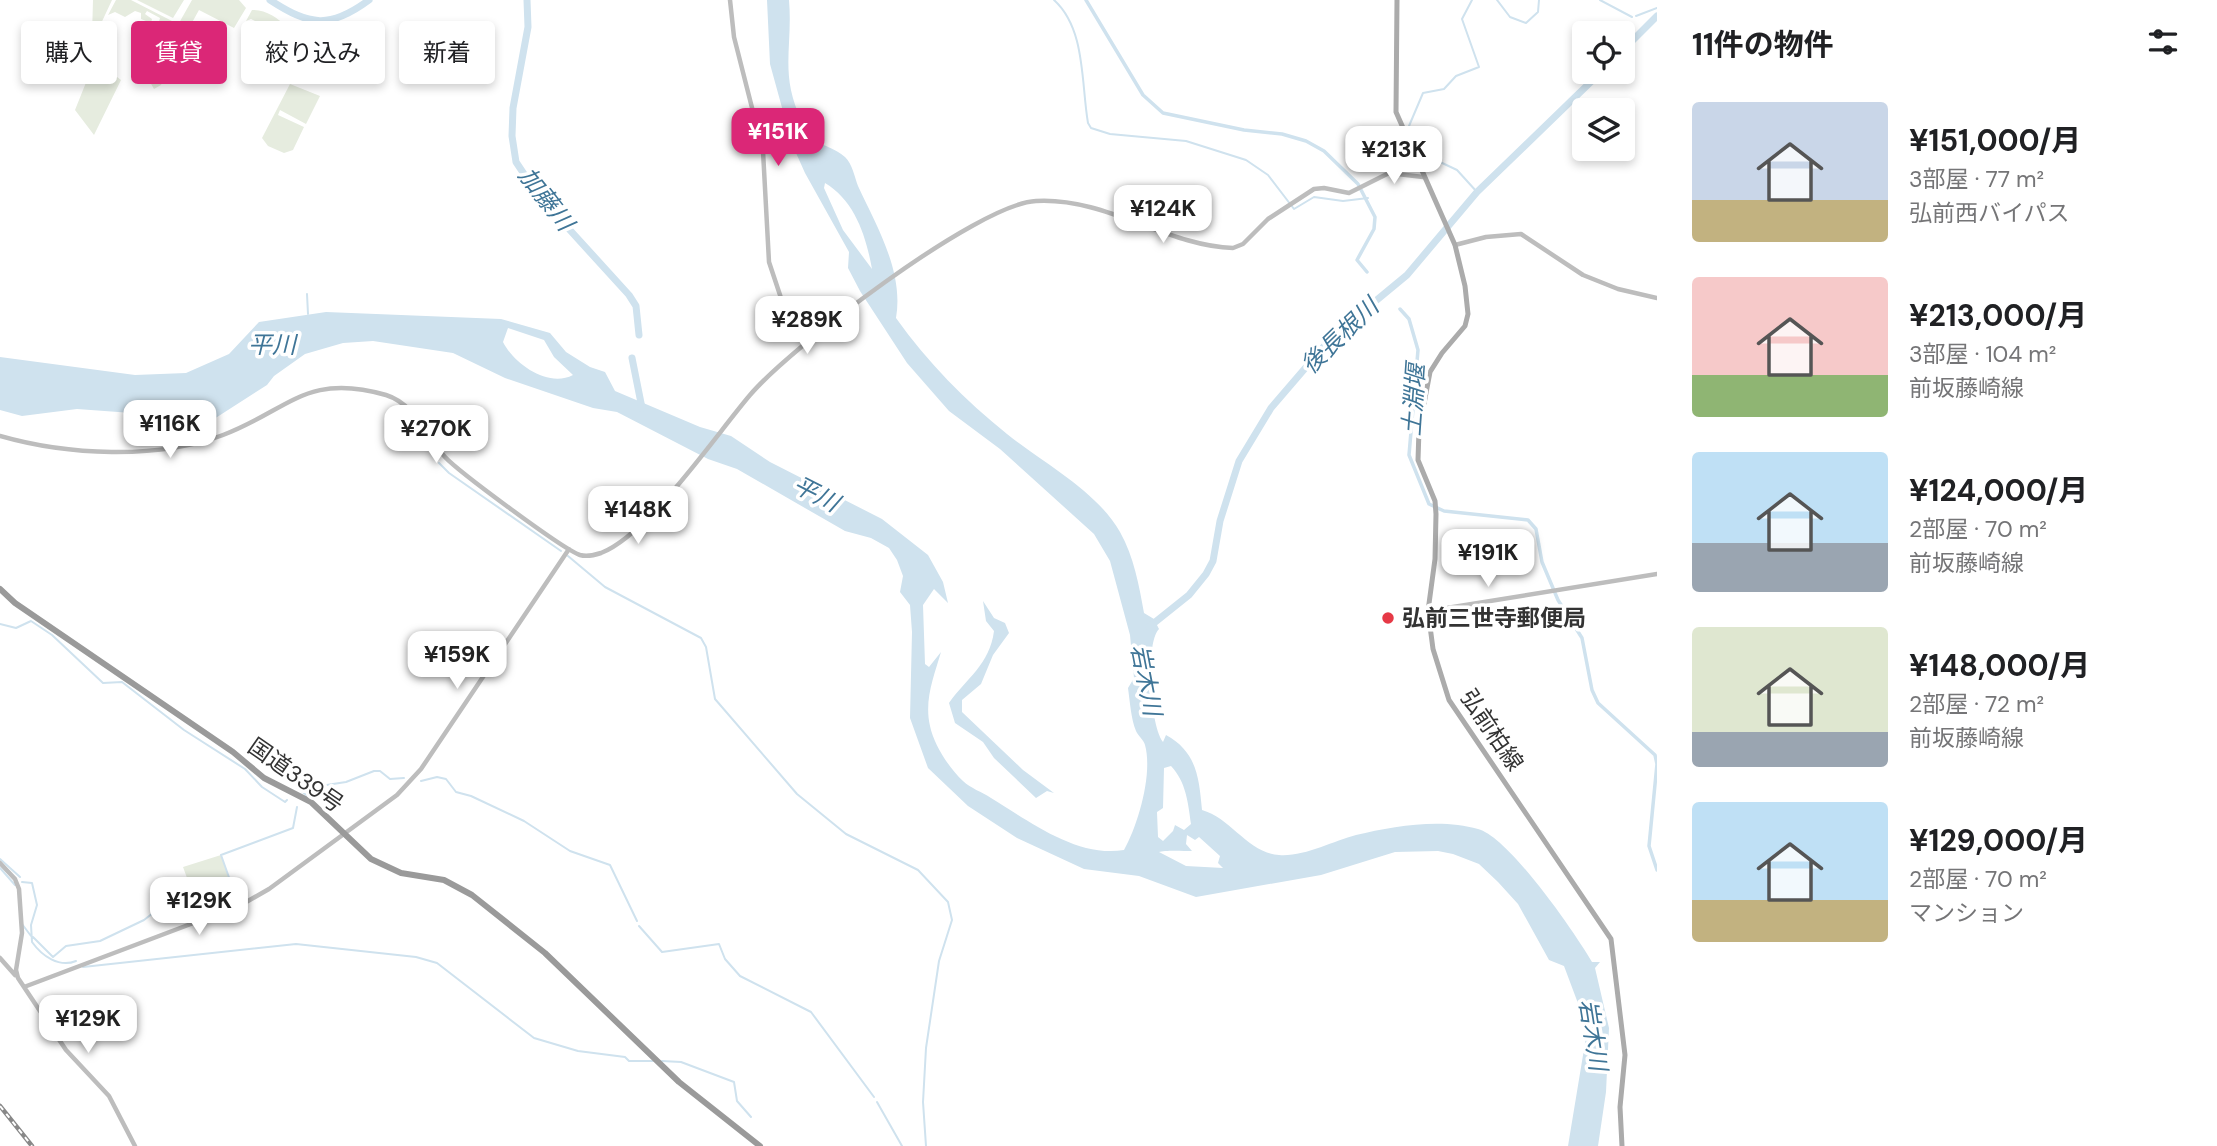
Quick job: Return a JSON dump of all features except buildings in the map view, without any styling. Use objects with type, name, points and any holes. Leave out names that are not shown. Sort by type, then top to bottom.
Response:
[{"type":"highway","name":"国道339号","points":[[0,589],[15,603],[233,752],[264,778],[312,802],[363,853],[384,867],[444,880],[472,895],[545,953],[679,1082],[760,1146]]},
{"type":"main road","points":[[730,0],[734,37],[763,151],[769,262],[783,304],[806,341]]},
{"type":"main road","name":"弘前柏線","points":[[1397,0],[1396,112],[1455,244],[1465,286],[1467,320],[1430,372],[1418,439],[1418,460],[1435,501],[1435,559],[1428,611],[1436,662],[1449,700],[1611,939],[1625,1055],[1620,1107],[1622,1146]]},
{"type":"main road","points":[[0,436],[46,448],[154,449],[222,435],[313,390],[343,388],[381,394],[402,402],[445,457],[466,475],[569,549],[592,555],[618,544],[646,521],[749,396],[806,341],[944,242],[984,220],[1036,201],[1081,205],[1161,231],[1233,248],[1243,244],[1268,219],[1314,189],[1324,188],[1349,193],[1389,173],[1423,177]]},
{"type":"main road","points":[[1455,244],[1486,237],[1521,234],[1583,275],[1618,289],[1657,298]]},
{"type":"main road","points":[[23,987],[242,905],[269,889],[397,795],[415,778],[569,549]]},
{"type":"main road","points":[[1428,611],[1560,587],[1657,574]]},
{"type":"main road","points":[[0,863],[15,879],[19,889],[22,933],[16,970],[18,978]]},
{"type":"main road","points":[[0,958],[18,978],[66,1050],[109,1097],[135,1146]]},
{"type":"shaded area","points":[[93,0],[112,0],[102,21],[92,21]]},
{"type":"shaded area","points":[[116,0],[131,0],[172,21],[159,21],[160,18],[147,11],[145,14],[152,21],[141,19],[141,13],[135,11],[125,17],[115,12],[108,15]]},
{"type":"shaded area","points":[[137,0],[184,0],[173,18]]},
{"type":"shaded area","points":[[192,0],[239,0],[246,8],[234,28],[227,24],[227,21],[220,21],[199,10],[193,21],[180,21]]},
{"type":"shaded area","points":[[252,10],[262,11],[280,21],[251,19],[246,21]]},
{"type":"shaded area","points":[[117,77],[121,80],[94,135],[75,110],[85,84],[117,84]]},
{"type":"shaded area","points":[[290,84],[320,96],[306,124],[280,110],[278,115],[304,127],[293,150],[284,153],[268,146],[262,138]]},
{"type":"shaded area","points":[[221,855],[237,902],[211,914],[206,902],[197,905],[183,867]]},
{"type":"water","points":[[767,0],[789,0],[788,61],[795,105],[812,137],[845,157],[851,167],[893,267],[896,318],[934,365],[962,394],[1007,434],[1098,503],[1120,532],[1132,561],[1144,613],[1154,619],[1159,629],[1152,650],[1151,667],[1155,720],[1163,742],[1166,735],[1176,742],[1184,749],[1195,767],[1202,810],[1222,820],[1258,848],[1279,855],[1298,854],[1356,835],[1401,826],[1449,824],[1478,829],[1491,836],[1523,867],[1557,909],[1592,962],[1600,962],[1595,968],[1609,1028],[1606,1092],[1598,1146],[1568,1146],[1586,1037],[1585,1022],[1564,966],[1549,960],[1518,904],[1479,864],[1438,851],[1395,852],[1321,875],[1196,897],[1139,876],[1084,869],[1017,838],[968,806],[928,768],[910,718],[910,605],[900,592],[903,576],[889,548],[871,538],[845,531],[737,469],[708,459],[617,412],[593,408],[505,378],[453,353],[373,341],[343,343],[305,354],[274,376],[267,385],[214,419],[77,409],[22,416],[0,410],[0,357],[135,375],[186,373],[229,354],[259,322],[326,312],[501,319],[550,333],[566,352],[590,367],[605,372],[615,391],[700,427],[731,436],[770,462],[882,519],[928,555],[943,582],[948,603],[934,589],[923,605],[925,664],[929,667],[941,652],[931,688],[928,716],[935,741],[947,763],[969,786],[1054,836],[1089,848],[1124,850],[1143,799],[1147,757],[1132,716],[1128,688],[1134,678],[1130,635],[1110,561],[1094,534],[1000,449],[949,411],[907,363],[848,268],[849,252],[792,144],[770,64]],"holes":[[[825,183],[844,199],[858,220],[872,269],[843,230],[824,188]],[[508,328],[544,340],[554,357],[573,375],[553,378],[533,372],[523,366],[503,342]],[[1171,766],[1180,779],[1191,824],[1184,830],[1175,825],[1163,841],[1158,837],[1157,812],[1163,808],[1164,768]],[[1187,835],[1195,840],[1199,837],[1220,856],[1218,863],[1223,868],[1186,866],[1159,852],[1192,851],[1186,844]]]},
{"type":"water","points":[[983,601],[994,618],[1005,623],[1009,633],[993,655],[981,684],[962,700],[962,712],[1023,770],[1054,793],[1047,791],[1036,798],[994,758],[983,742],[955,723],[949,703],[982,662],[992,643],[994,631],[986,621]]},
{"type":"waterway","name":"加藤川","points":[[270,0],[297,15],[320,21],[343,16],[369,0]]},
{"type":"waterway","name":"加藤川","points":[[527,0],[528,27],[513,108],[512,136],[516,162],[538,195],[629,295],[636,306],[639,335]]},
{"type":"waterway","points":[[1054,0],[1072,26],[1077,41],[1088,123],[1091,128],[1110,134],[1186,141],[1246,160],[1268,175],[1294,209],[1314,197],[1343,201],[1368,198]]},
{"type":"waterway","name":"土淵堰","points":[[1086,0],[1143,95],[1163,113],[1244,130],[1282,134],[1306,141],[1324,151],[1358,184],[1375,217],[1374,229],[1357,260],[1367,272]]},
{"type":"waterway","points":[[1412,137],[1409,126],[1423,93],[1444,89],[1456,76],[1479,67],[1462,19],[1472,0]]},
{"type":"waterway","points":[[1497,0],[1510,17],[1526,23],[1538,12],[1539,0]]},
{"type":"waterway","points":[[1600,0],[1632,17]]},
{"type":"waterway","points":[[1636,16],[1657,8]]},
{"type":"waterway","name":"後長根川","points":[[1635,38],[1657,16]]},
{"type":"waterway","name":"後長根川","points":[[1149,627],[1189,595],[1206,574],[1213,561],[1220,521],[1239,461],[1271,408],[1332,337],[1407,275],[1477,192],[1589,84]]},
{"type":"waterway","points":[[1418,141],[1438,161],[1457,170],[1477,192]]},
{"type":"waterway","points":[[307,294],[308,314]]},
{"type":"waterway","name":"土淵堰","points":[[1400,309],[1409,319],[1418,350],[1409,455],[1429,504],[1444,511],[1528,520],[1536,529],[1542,562],[1558,600],[1582,638],[1592,690],[1598,703],[1655,755],[1657,764],[1649,846],[1657,870]]},
{"type":"waterway","name":"加藤川","points":[[632,358],[642,408]]},
{"type":"waterway","points":[[439,463],[449,473],[561,551]]},
{"type":"waterway","points":[[568,556],[605,587],[701,638],[706,647],[715,699],[797,794],[846,834],[918,870],[948,902],[952,920],[939,961],[926,1048],[923,1102],[926,1146]]},
{"type":"waterway","points":[[0,624],[16,628],[31,621],[52,635],[103,683],[122,682],[184,730],[245,769],[262,787],[285,802],[287,800]]},
{"type":"waterway","points":[[297,788],[309,797],[320,786],[346,782],[374,771],[380,771],[390,779],[404,778]]},
{"type":"waterway","points":[[421,781],[437,777],[446,779],[456,792],[471,796],[524,821],[570,851],[610,865],[637,921]]},
{"type":"waterway","points":[[33,937],[53,957],[66,946],[100,941],[144,920],[162,906],[231,883],[221,855],[293,828],[297,807]]},
{"type":"waterway","points":[[0,859],[20,877]]},
{"type":"waterway","points":[[0,868],[15,885]]},
{"type":"waterway","points":[[22,882],[32,883],[37,905],[31,925],[32,942],[41,952],[57,962],[76,961]]},
{"type":"waterway","points":[[22,924],[31,936]]},
{"type":"waterway","points":[[639,926],[662,952],[719,944],[725,959],[740,976],[811,1012],[874,1097]]},
{"type":"waterway","points":[[83,967],[296,944],[416,957],[437,963],[534,1038],[578,1051],[625,1057],[629,1061],[653,1061]]},
{"type":"waterway","points":[[662,1061],[681,1062],[734,1082],[737,1101],[751,1117]]},
{"type":"waterway","points":[[877,1102],[902,1146]]},
{"type":"railway","points":[[0,1106],[32,1146]]},
{"type":"place","name":"弘前三世寺郵便局","points":[[1388,618]]},
{"type":"water label","name":"平川","points":[[272,345]]},
{"type":"water label","name":"平川","points":[[816,494]]},
{"type":"water label","name":"岩木川","points":[[1146,680]]},
{"type":"water label","name":"岩木川","points":[[1593,1035]]}]
